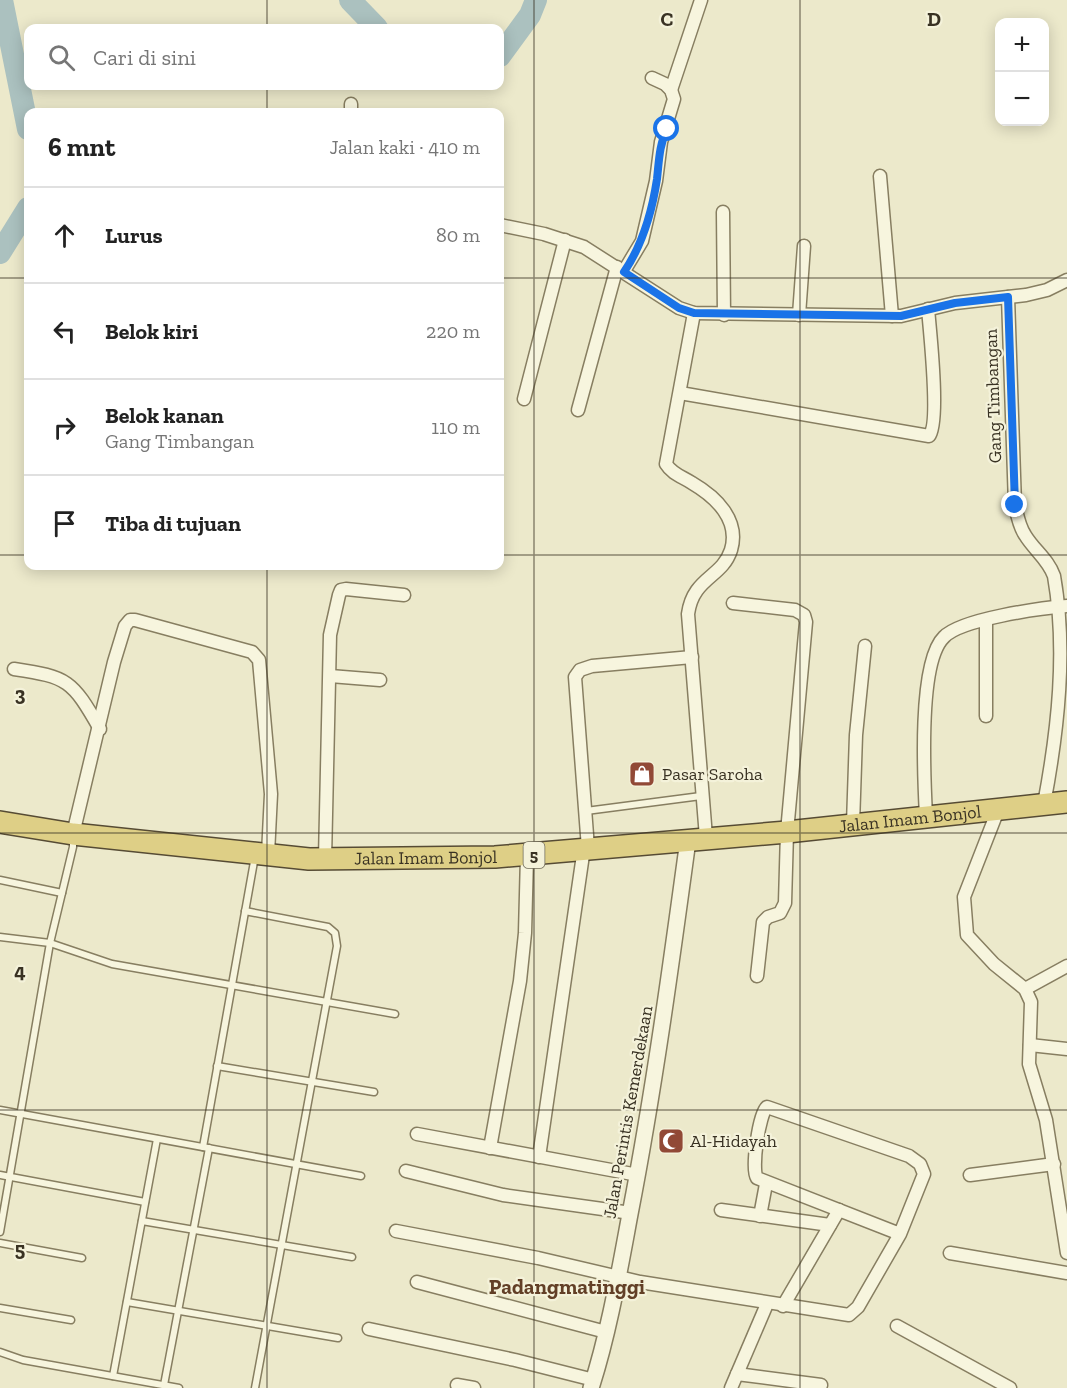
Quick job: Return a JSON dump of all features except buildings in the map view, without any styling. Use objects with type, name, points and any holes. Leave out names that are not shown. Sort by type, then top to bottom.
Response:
[{"type":"highway","name":"Jalan Imam Bonjol","points":[[0,822],[73,834],[325,859],[527,856],[586,848],[787,832],[1067,802]]},
{"type":"street","points":[[578,410],[620,269],[642,241],[656,181],[661,142],[671,115],[674,99],[671,90],[701,0]]},
{"type":"street","points":[[652,78],[671,90]]},
{"type":"street","points":[[880,176],[892,316]]},
{"type":"street","points":[[723,212],[724,315]]},
{"type":"street","points":[[504,226],[565,240],[584,247],[679,308],[694,313],[892,316],[1047,290],[1067,280]]},
{"type":"street","points":[[524,399],[565,240]]},
{"type":"street","points":[[799,315],[804,246]]},
{"type":"street","name":"Gang Timbangan","points":[[1008,297],[1015,505],[1024,534],[1049,565],[1064,607],[1065,665],[1044,804]]},
{"type":"street","points":[[680,393],[929,436],[934,427],[934,387],[928,309]]},
{"type":"street","points":[[694,313],[666,464],[675,474],[712,495],[727,514],[733,530],[729,554],[695,589],[688,614],[701,796],[697,839]]},
{"type":"street","points":[[325,859],[330,636],[341,590],[404,595]]},
{"type":"street","points":[[733,603],[795,610],[806,617],[787,832],[785,903],[780,912],[768,917],[762,926],[757,976]]},
{"type":"street","points":[[926,816],[924,759],[932,658],[945,635],[986,621],[1033,609],[1064,607]]},
{"type":"street","points":[[73,834],[100,729],[114,662],[125,626],[130,620],[252,652],[259,660],[272,794],[261,854]]},
{"type":"street","points":[[986,621],[986,716]]},
{"type":"street","points":[[853,824],[857,724],[865,646]]},
{"type":"street","points":[[539,1157],[586,848],[575,677],[580,670],[592,666],[692,657]]},
{"type":"street","points":[[14,669],[54,675],[64,680],[88,708],[100,729]]},
{"type":"street","points":[[330,676],[380,680]]},
{"type":"street","points":[[999,810],[964,897],[968,935],[994,964],[1024,989],[1031,1002],[1031,1078],[1046,1120],[1064,1220],[1067,1253]]},
{"type":"street","name":"Jalan Perintis Kemerdekaan","points":[[592,1384],[619,1277],[697,839]]},
{"type":"street","points":[[490,1148],[520,981],[525,933],[527,856]]},
{"type":"street","points":[[1024,989],[1067,966]]},
{"type":"street","points":[[1030,1045],[1067,1050]]},
{"type":"street","points":[[396,1231],[619,1277],[766,1304],[841,1315],[853,1312],[900,1234],[924,1174],[920,1164],[909,1156],[767,1107],[761,1117],[754,1168],[757,1178],[766,1184],[900,1234]]},
{"type":"street","points":[[417,1134],[638,1175]]},
{"type":"street","points":[[970,1175],[1054,1164]]},
{"type":"street","points":[[406,1171],[503,1195],[631,1213]]},
{"type":"street","points":[[760,1216],[766,1184]]},
{"type":"street","points":[[721,1210],[830,1225]]},
{"type":"street","points":[[783,1306],[839,1210]]},
{"type":"street","points":[[950,1253],[1067,1273]]},
{"type":"street","points":[[417,1282],[606,1332]]},
{"type":"street","points":[[731,1388],[766,1304]]},
{"type":"street","points":[[897,1326],[1010,1388]]},
{"type":"street","points":[[369,1329],[515,1360],[592,1384]]},
{"type":"street","points":[[737,1374],[821,1385]]},
{"type":"street","points":[[457,1384],[474,1388]]},
{"type":"lane","points":[[585,811],[701,796]]},
{"type":"lane","points":[[0,1232],[50,943],[73,847],[73,834]]},
{"type":"lane","points":[[164,1385],[193,1230],[245,911],[255,866],[261,854]]},
{"type":"lane","points":[[0,880],[62,893]]},
{"type":"lane","points":[[245,911],[328,927],[335,933],[337,946],[255,1388]]},
{"type":"lane","points":[[0,937],[50,943],[112,964],[395,1014]]},
{"type":"lane","points":[[218,1066],[374,1092]]},
{"type":"lane","points":[[0,1110],[360,1176]]},
{"type":"lane","points":[[112,1376],[157,1139]]},
{"type":"lane","points":[[0,1175],[146,1202]]},
{"type":"lane","points":[[142,1221],[352,1257]]},
{"type":"lane","points":[[0,1243],[82,1258]]},
{"type":"lane","points":[[127,1302],[338,1338]]},
{"type":"lane","points":[[0,1308],[71,1320]]},
{"type":"lane","points":[[0,1352],[23,1360],[179,1388]]},
{"type":"waterway","points":[[2,0],[24,109]]},
{"type":"waterway","points":[[350,0],[373,24]]},
{"type":"waterway","points":[[504,51],[530,15],[536,0]]},
{"type":"waterway","points":[[0,253],[24,214]]},
{"type":"place","name":"Pasar Saroha","points":[[642,774]]},
{"type":"place","name":"Al-Hidayah","points":[[671,1141]]},
{"type":"district","name":"Padangmatinggi","points":[[567,1287]]},
{"type":"route","points":[[667,129],[661,142],[656,181],[642,241],[624,272],[679,308],[694,313],[724,315],[901,316],[955,303],[1008,297],[1015,505]]}]
